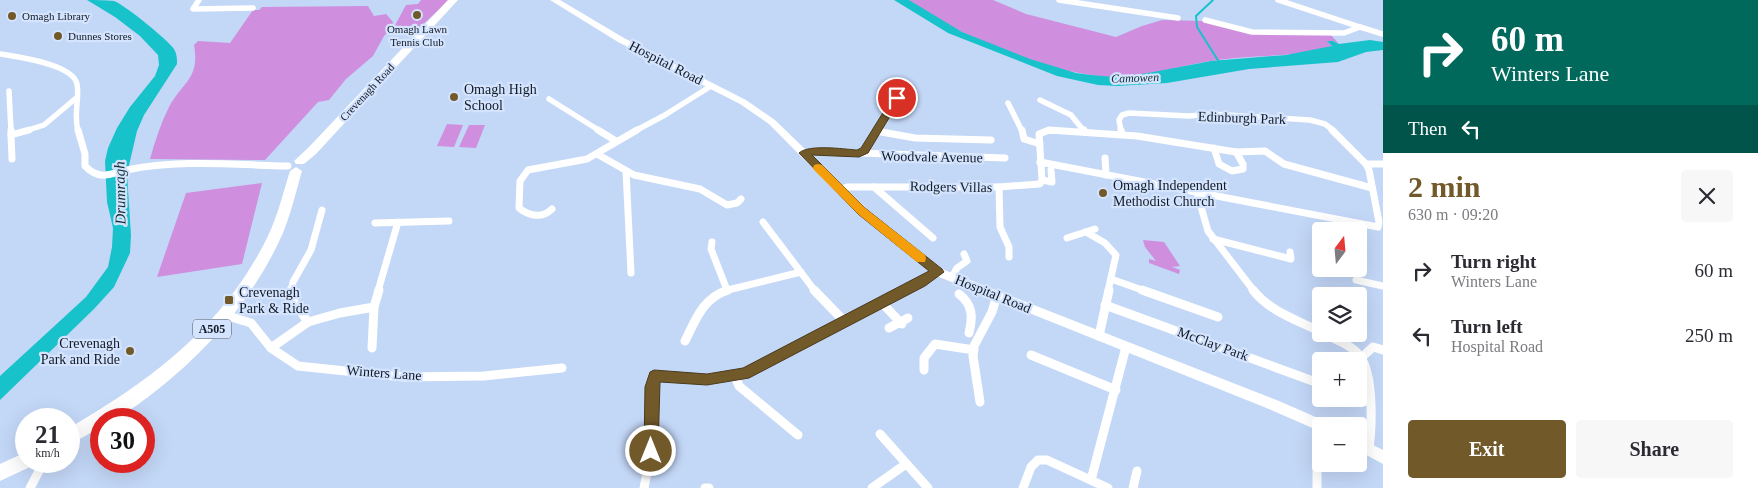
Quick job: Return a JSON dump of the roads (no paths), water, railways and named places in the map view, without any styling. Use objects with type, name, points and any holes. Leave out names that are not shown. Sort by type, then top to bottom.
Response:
[{"type":"highway","name":"Crevenagh Road","points":[[80,430],[118,408],[166,373],[225,315],[250,280],[272,242],[295,166],[312,151],[453,0]]},
{"type":"highway","points":[[0,473],[15,466]]},
{"type":"main road","name":"Hospital Road","points":[[554,0],[621,40],[743,102],[772,122],[862,211],[938,272],[1274,405],[1312,422]]},
{"type":"main road","points":[[1367,449],[1383,457]]},
{"type":"street","points":[[199,0],[193,9],[253,8]]},
{"type":"street","points":[[1059,0],[1178,18]]},
{"type":"street","points":[[1278,0],[1359,28],[1383,34]]},
{"type":"street","points":[[1204,20],[1252,32],[1344,33],[1359,28]]},
{"type":"street","points":[[0,54],[71,72],[77,80],[75,118],[86,155],[84,166],[93,174],[103,174],[142,165],[295,166]]},
{"type":"street","points":[[552,209],[549,214],[543,216],[524,212],[520,208],[520,181],[524,173],[540,167],[587,159],[665,115],[711,86]]},
{"type":"street","points":[[9,91],[12,159]]},
{"type":"street","name":"Woodvale Avenue","points":[[859,153],[864,150],[897,98]]},
{"type":"street","points":[[11,135],[44,125],[75,99]]},
{"type":"street","points":[[549,99],[616,141]]},
{"type":"street","points":[[1040,100],[1074,116],[1080,121],[1085,132]]},
{"type":"street","points":[[1001,108],[1009,106],[1022,129],[1024,139],[1040,144]]},
{"type":"street","name":"Edinburgh Park","points":[[1122,134],[1119,120],[1122,115],[1129,114],[1189,116],[1210,114],[1310,120],[1325,124],[1334,131],[1366,164]]},
{"type":"street","points":[[665,115],[670,122]]},
{"type":"street","name":"Woodvale Avenue","points":[[876,130],[915,138],[991,140]]},
{"type":"street","points":[[1051,170],[1052,182],[1042,180],[1039,134],[1043,131],[1122,134],[1236,152],[1265,151],[1284,164],[1372,188]]},
{"type":"street","points":[[1214,148],[1219,164],[1232,171],[1243,169],[1243,164],[1236,152]]},
{"type":"street","name":"Woodvale Avenue","points":[[804,153],[819,151],[859,153],[875,156],[1005,158]]},
{"type":"street","points":[[597,154],[626,171],[658,181],[700,189],[727,204],[737,203],[741,200]]},
{"type":"street","points":[[1105,158],[1106,175]]},
{"type":"street","points":[[1040,162],[1378,227],[1380,222],[1369,170],[1366,164],[1383,164]]},
{"type":"street","points":[[626,171],[631,273]]},
{"type":"street","name":"Rodgers Villas","points":[[840,190],[874,187],[1032,186],[1040,184],[1042,180]]},
{"type":"street","points":[[874,187],[933,238]]},
{"type":"street","points":[[999,187],[1000,227],[1009,247],[1009,257]]},
{"type":"street","points":[[1197,193],[1208,232],[1260,299],[1272,308],[1312,328]]},
{"type":"street","points":[[308,322],[294,306],[290,295],[291,284],[310,254],[322,210]]},
{"type":"street","points":[[375,223],[449,221]]},
{"type":"street","points":[[372,348],[374,307],[398,222]]},
{"type":"street","points":[[763,222],[819,297],[844,322]]},
{"type":"street","points":[[1067,238],[1095,229]]},
{"type":"street","points":[[1086,232],[1112,248],[1116,255],[1099,336]]},
{"type":"street","points":[[1213,239],[1292,259],[1290,252]]},
{"type":"street","points":[[712,242],[711,249],[727,290]]},
{"type":"street","points":[[952,277],[957,268],[967,261],[964,254]]},
{"type":"street","points":[[685,341],[702,308],[710,298],[727,290],[801,272]]},
{"type":"street","points":[[644,488],[651,451],[652,387],[654,376],[707,380],[745,374],[921,283],[938,272]]},
{"type":"street","name":"McClay Park","points":[[1110,279],[1218,317]]},
{"type":"street","points":[[1356,280],[1383,286]]},
{"type":"street","points":[[959,294],[966,298],[971,306],[972,316],[969,333]]},
{"type":"street","points":[[980,402],[973,356],[997,295]]},
{"type":"street","points":[[881,302],[905,321],[889,328]]},
{"type":"street","name":"McClay Park","points":[[1105,305],[1312,381]]},
{"type":"street","points":[[271,348],[308,322],[340,313],[374,307]]},
{"type":"street","name":"Winters Lane","points":[[225,315],[251,323],[271,348],[298,366],[403,377],[484,376],[562,368]]},
{"type":"street","points":[[972,316],[988,320]]},
{"type":"street","points":[[1340,342],[1356,352]]},
{"type":"street","points":[[924,370],[924,358],[935,344],[974,350]]},
{"type":"street","points":[[1091,480],[1126,347]]},
{"type":"street","points":[[1367,353],[1373,347],[1383,350]]},
{"type":"street","points":[[1031,354],[1116,390]]},
{"type":"street","points":[[735,376],[739,386],[798,435]]},
{"type":"street","points":[[1367,376],[1369,402],[1367,420]]},
{"type":"street","points":[[880,434],[928,488]]},
{"type":"street","points":[[1024,488],[1031,467],[1038,460],[1047,460],[1108,488]]},
{"type":"street","points":[[872,488],[906,464]]},
{"type":"street","points":[[1133,488],[1137,471]]},
{"type":"street","points":[[1317,488],[1318,472]]},
{"type":"street","points":[[30,488],[38,473]]},
{"type":"street","points":[[705,488],[710,488]]},
{"type":"water","name":"Drumragh","points":[[87,0],[114,1],[127,9],[174,49],[177,64],[144,115],[137,131],[127,174],[131,235],[130,253],[114,287],[94,309],[0,400],[0,376],[86,297],[108,267],[113,228],[107,202],[105,161],[108,148],[117,128],[130,107],[155,76],[159,65],[158,55],[140,36],[115,17]]},
{"type":"water","name":"Camowen","points":[[894,0],[909,0],[962,32],[1030,59],[1076,73],[1091,75],[1115,77],[1211,61],[1286,55],[1332,46],[1327,41],[1339,44],[1370,40],[1383,42],[1383,50],[1366,52],[1338,62],[1249,69],[1167,83],[1117,86],[1098,85],[1057,76],[948,33]]},
{"type":"waterway","points":[[1213,0],[1196,16],[1197,27],[1219,62]]},
{"type":"place","name":"Omagh Lawn Tennis Club","points":[[417,15]]},
{"type":"place","name":"Omagh Library","points":[[12,16]]},
{"type":"place","name":"Dunnes Stores","points":[[58,36]]},
{"type":"place","name":"Omagh High School","points":[[454,97]]},
{"type":"place","name":"Omagh Independent Methodist Church","points":[[1103,193]]},
{"type":"place","name":"Crevenagh Park & Ride","points":[[229,300]]},
{"type":"place","name":"Crevenagh Park and Ride","points":[[130,351]]}]
